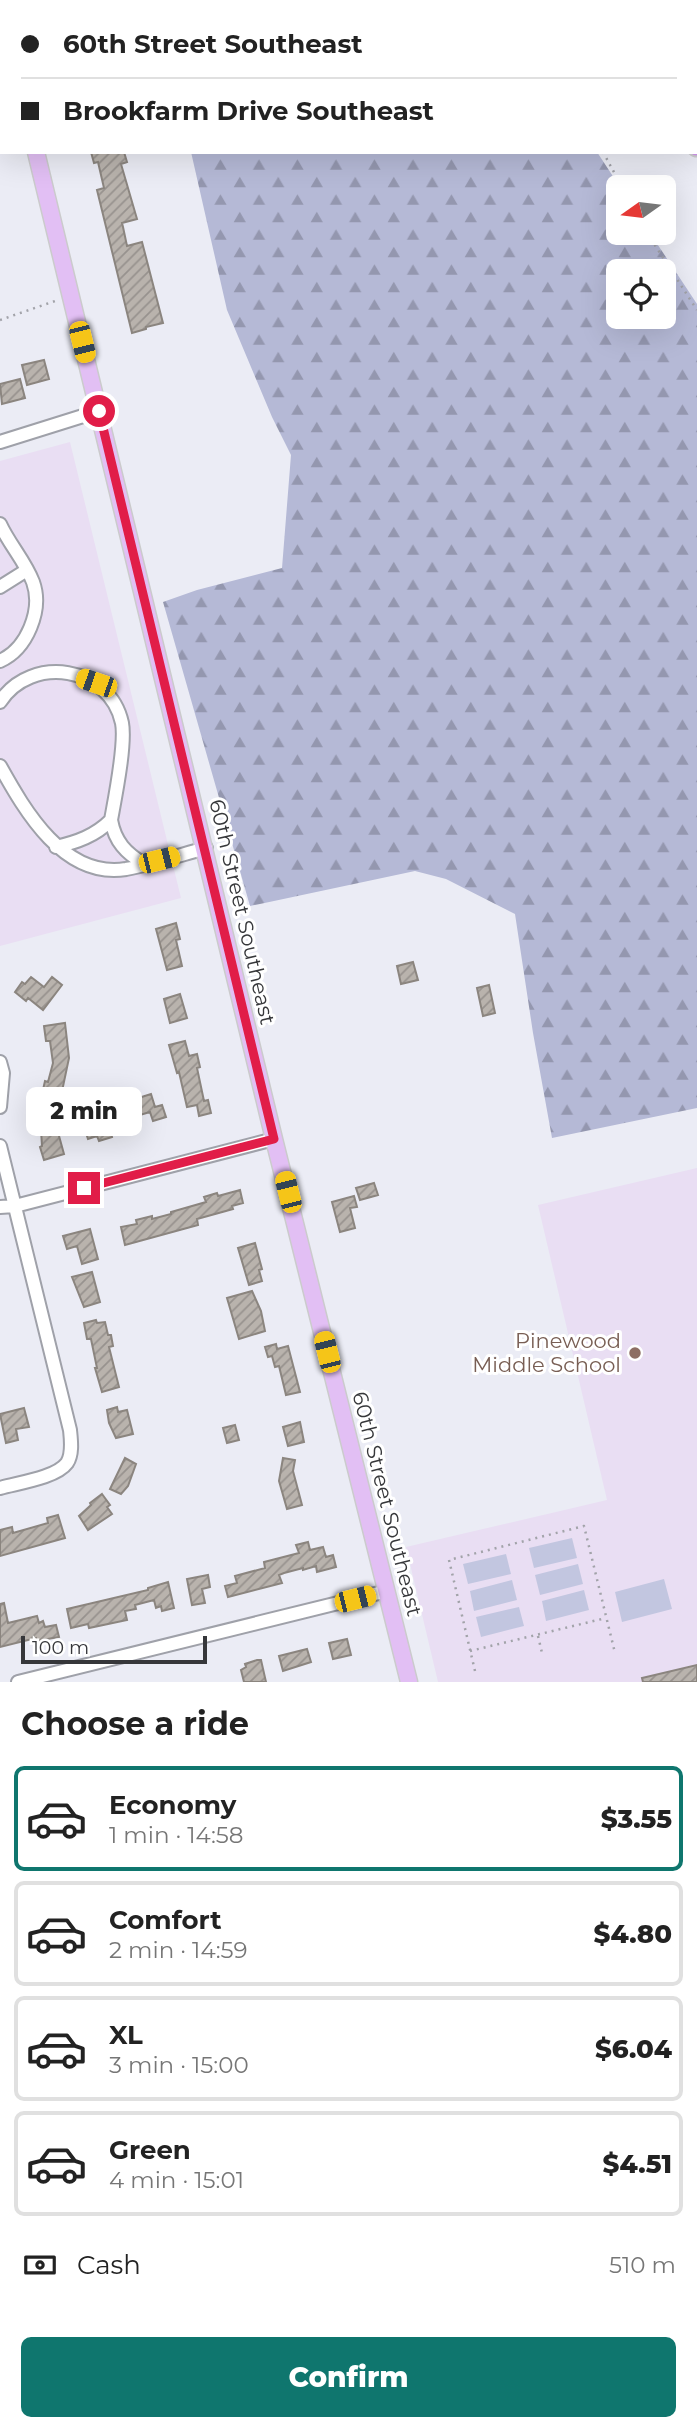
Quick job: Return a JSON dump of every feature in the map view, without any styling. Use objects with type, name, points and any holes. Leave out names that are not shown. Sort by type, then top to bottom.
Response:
[{"type":"main road","name":"60th Street Southeast","points":[[36,154],[274,1139],[409,1682]]},
{"type":"street","points":[[0,442],[99,411]]},
{"type":"street","points":[[0,524],[34,583],[35,598],[29,632],[14,654],[0,661]]},
{"type":"street","points":[[1,583],[27,570]]},
{"type":"street","points":[[0,702],[6,692],[31,675],[57,670],[96,683],[111,700],[122,721],[123,736],[111,820],[113,833],[129,855],[144,864]]},
{"type":"street","points":[[0,766],[29,815],[56,847],[94,866],[125,869],[205,848]]},
{"type":"street","points":[[56,847],[80,841],[101,830],[111,820]]},
{"type":"street","points":[[0,1062],[3,1073],[0,1107]]},
{"type":"street","points":[[0,1208],[274,1139]]},
{"type":"street","points":[[0,1146],[70,1430],[71,1450],[67,1463],[56,1471],[41,1478],[0,1488]]},
{"type":"street","points":[[18,1682],[387,1591]]},
{"type":"path","points":[[604,154],[615,175]]},
{"type":"path","points":[[655,245],[697,310]]},
{"type":"path","points":[[0,320],[71,297]]},
{"type":"path","points":[[475,1671],[449,1560],[584,1526],[615,1653]]},
{"type":"path","points":[[470,1651],[607,1618]]},
{"type":"path","points":[[538,1635],[542,1653]]},
{"type":"shaded area","points":[[70,442],[181,898],[0,946],[0,461]]},
{"type":"shaded area","name":"Pinewood Middle School","points":[[697,1168],[697,1682],[438,1682],[406,1547],[607,1500],[538,1205]]},
{"type":"shaded area","points":[[572,1538],[577,1558],[534,1568],[529,1548]]},
{"type":"shaded area","points":[[506,1554],[511,1574],[468,1584],[463,1564]]},
{"type":"shaded area","points":[[578,1564],[583,1584],[540,1595],[535,1575]]},
{"type":"shaded area","points":[[664,1579],[672,1609],[622,1622],[615,1592]]},
{"type":"shaded area","points":[[512,1580],[517,1600],[474,1611],[470,1591]]},
{"type":"shaded area","points":[[584,1590],[589,1610],[546,1621],[542,1601]]},
{"type":"shaded area","points":[[519,1607],[524,1626],[481,1637],[476,1617]]},
{"type":"green space","points":[[191,154],[598,154],[612,175],[606,175],[606,245],[658,245],[667,259],[606,259],[606,329],[676,329],[676,272],[697,304],[697,1108],[552,1138],[515,914],[446,879],[415,871],[250,906],[163,602],[197,590],[282,568],[291,455],[227,310]]},
{"type":"building","points":[[92,154],[125,154],[127,162],[121,164],[137,219],[122,223],[127,246],[142,242],[163,323],[132,333],[97,190],[104,188],[98,162],[94,163]]},
{"type":"building","points":[[44,360],[49,379],[27,385],[22,365]]},
{"type":"building","points":[[20,379],[25,398],[2,404],[0,384]]},
{"type":"building","points":[[176,923],[180,939],[176,940],[182,966],[167,970],[156,929]]},
{"type":"building","points":[[413,962],[418,980],[401,984],[397,966]]},
{"type":"building","points":[[31,977],[44,987],[52,977],[62,985],[43,1010],[15,992],[22,982],[25,984]]},
{"type":"building","points":[[489,985],[495,1013],[483,1016],[477,988]]},
{"type":"building","points":[[180,994],[187,1018],[170,1023],[164,999]]},
{"type":"building","points":[[65,1023],[69,1058],[61,1096],[55,1094],[54,1097],[42,1094],[53,1063],[50,1041],[46,1041],[44,1026]]},
{"type":"building","points":[[185,1041],[189,1056],[197,1054],[204,1101],[208,1100],[211,1113],[199,1116],[197,1105],[187,1107],[169,1045]]},
{"type":"building","points":[[151,1094],[155,1107],[162,1105],[166,1117],[153,1121],[150,1112],[133,1117],[129,1101]]},
{"type":"building","points":[[117,1117],[121,1130],[111,1133],[112,1137],[99,1141],[97,1136],[88,1139],[83,1124]]},
{"type":"building","points":[[56,1125],[64,1154],[44,1160],[40,1147],[41,1130]]},
{"type":"building","points":[[374,1183],[378,1195],[360,1200],[356,1188]]},
{"type":"building","points":[[240,1190],[243,1203],[232,1206],[233,1209],[197,1219],[198,1225],[125,1245],[121,1227],[137,1224],[136,1220],[152,1216],[152,1219],[206,1202],[204,1197]]},
{"type":"building","points":[[354,1196],[357,1207],[350,1208],[355,1228],[340,1232],[332,1202]]},
{"type":"building","points":[[90,1229],[98,1259],[82,1264],[77,1246],[67,1249],[63,1236]]},
{"type":"building","points":[[255,1243],[262,1269],[259,1270],[262,1281],[249,1285],[238,1248]]},
{"type":"building","points":[[92,1272],[100,1302],[84,1307],[72,1277]]},
{"type":"building","points":[[252,1291],[261,1311],[265,1331],[239,1339],[227,1298]]},
{"type":"building","points":[[96,1320],[97,1323],[105,1322],[108,1335],[111,1335],[113,1346],[109,1347],[119,1387],[102,1392],[91,1339],[87,1339],[84,1323]]},
{"type":"building","points":[[276,1344],[277,1349],[288,1346],[300,1392],[286,1395],[279,1366],[275,1367],[272,1356],[268,1357],[265,1347]]},
{"type":"building","points":[[117,1407],[118,1412],[127,1410],[133,1434],[116,1438],[107,1410]]},
{"type":"building","points":[[24,1408],[29,1427],[16,1429],[18,1440],[6,1443],[0,1414]]},
{"type":"building","points":[[300,1422],[304,1442],[288,1446],[283,1427]]},
{"type":"building","points":[[235,1425],[239,1440],[227,1443],[223,1428]]},
{"type":"building","points":[[125,1458],[136,1464],[128,1486],[121,1494],[110,1489]]},
{"type":"building","points":[[283,1458],[295,1460],[293,1471],[302,1505],[287,1509],[279,1481]]},
{"type":"building","points":[[102,1494],[110,1505],[107,1507],[112,1514],[88,1530],[79,1516]]},
{"type":"building","points":[[58,1515],[65,1538],[0,1556],[0,1530],[12,1527],[13,1533],[48,1523],[47,1518]]},
{"type":"building","points":[[308,1542],[310,1550],[323,1547],[326,1557],[333,1555],[336,1567],[317,1572],[316,1566],[284,1573],[279,1575],[282,1583],[228,1597],[225,1586],[237,1583],[235,1576],[265,1568],[264,1562],[299,1553],[296,1545]]},
{"type":"building","points":[[208,1575],[210,1587],[202,1589],[205,1603],[192,1605],[187,1579]]},
{"type":"building","points":[[168,1582],[174,1608],[162,1611],[161,1606],[156,1608],[154,1600],[125,1611],[127,1620],[89,1628],[88,1624],[71,1628],[67,1609],[148,1590]]},
{"type":"building","points":[[4,1603],[8,1623],[37,1616],[39,1623],[43,1621],[45,1627],[56,1625],[59,1637],[36,1641],[36,1638],[0,1647],[0,1604]]},
{"type":"building","points":[[347,1639],[351,1655],[333,1659],[329,1643]]},
{"type":"building","points":[[307,1649],[311,1662],[283,1671],[279,1656]]},
{"type":"building","points":[[261,1660],[266,1682],[244,1682],[241,1670],[246,1667],[245,1664]]},
{"type":"building","points":[[697,1665],[697,1682],[643,1682],[642,1678]]},
{"type":"place","name":"Pinewood Middle School","points":[[635,1353]]},
{"type":"route","points":[[84,1188],[274,1139],[99,411]]}]
